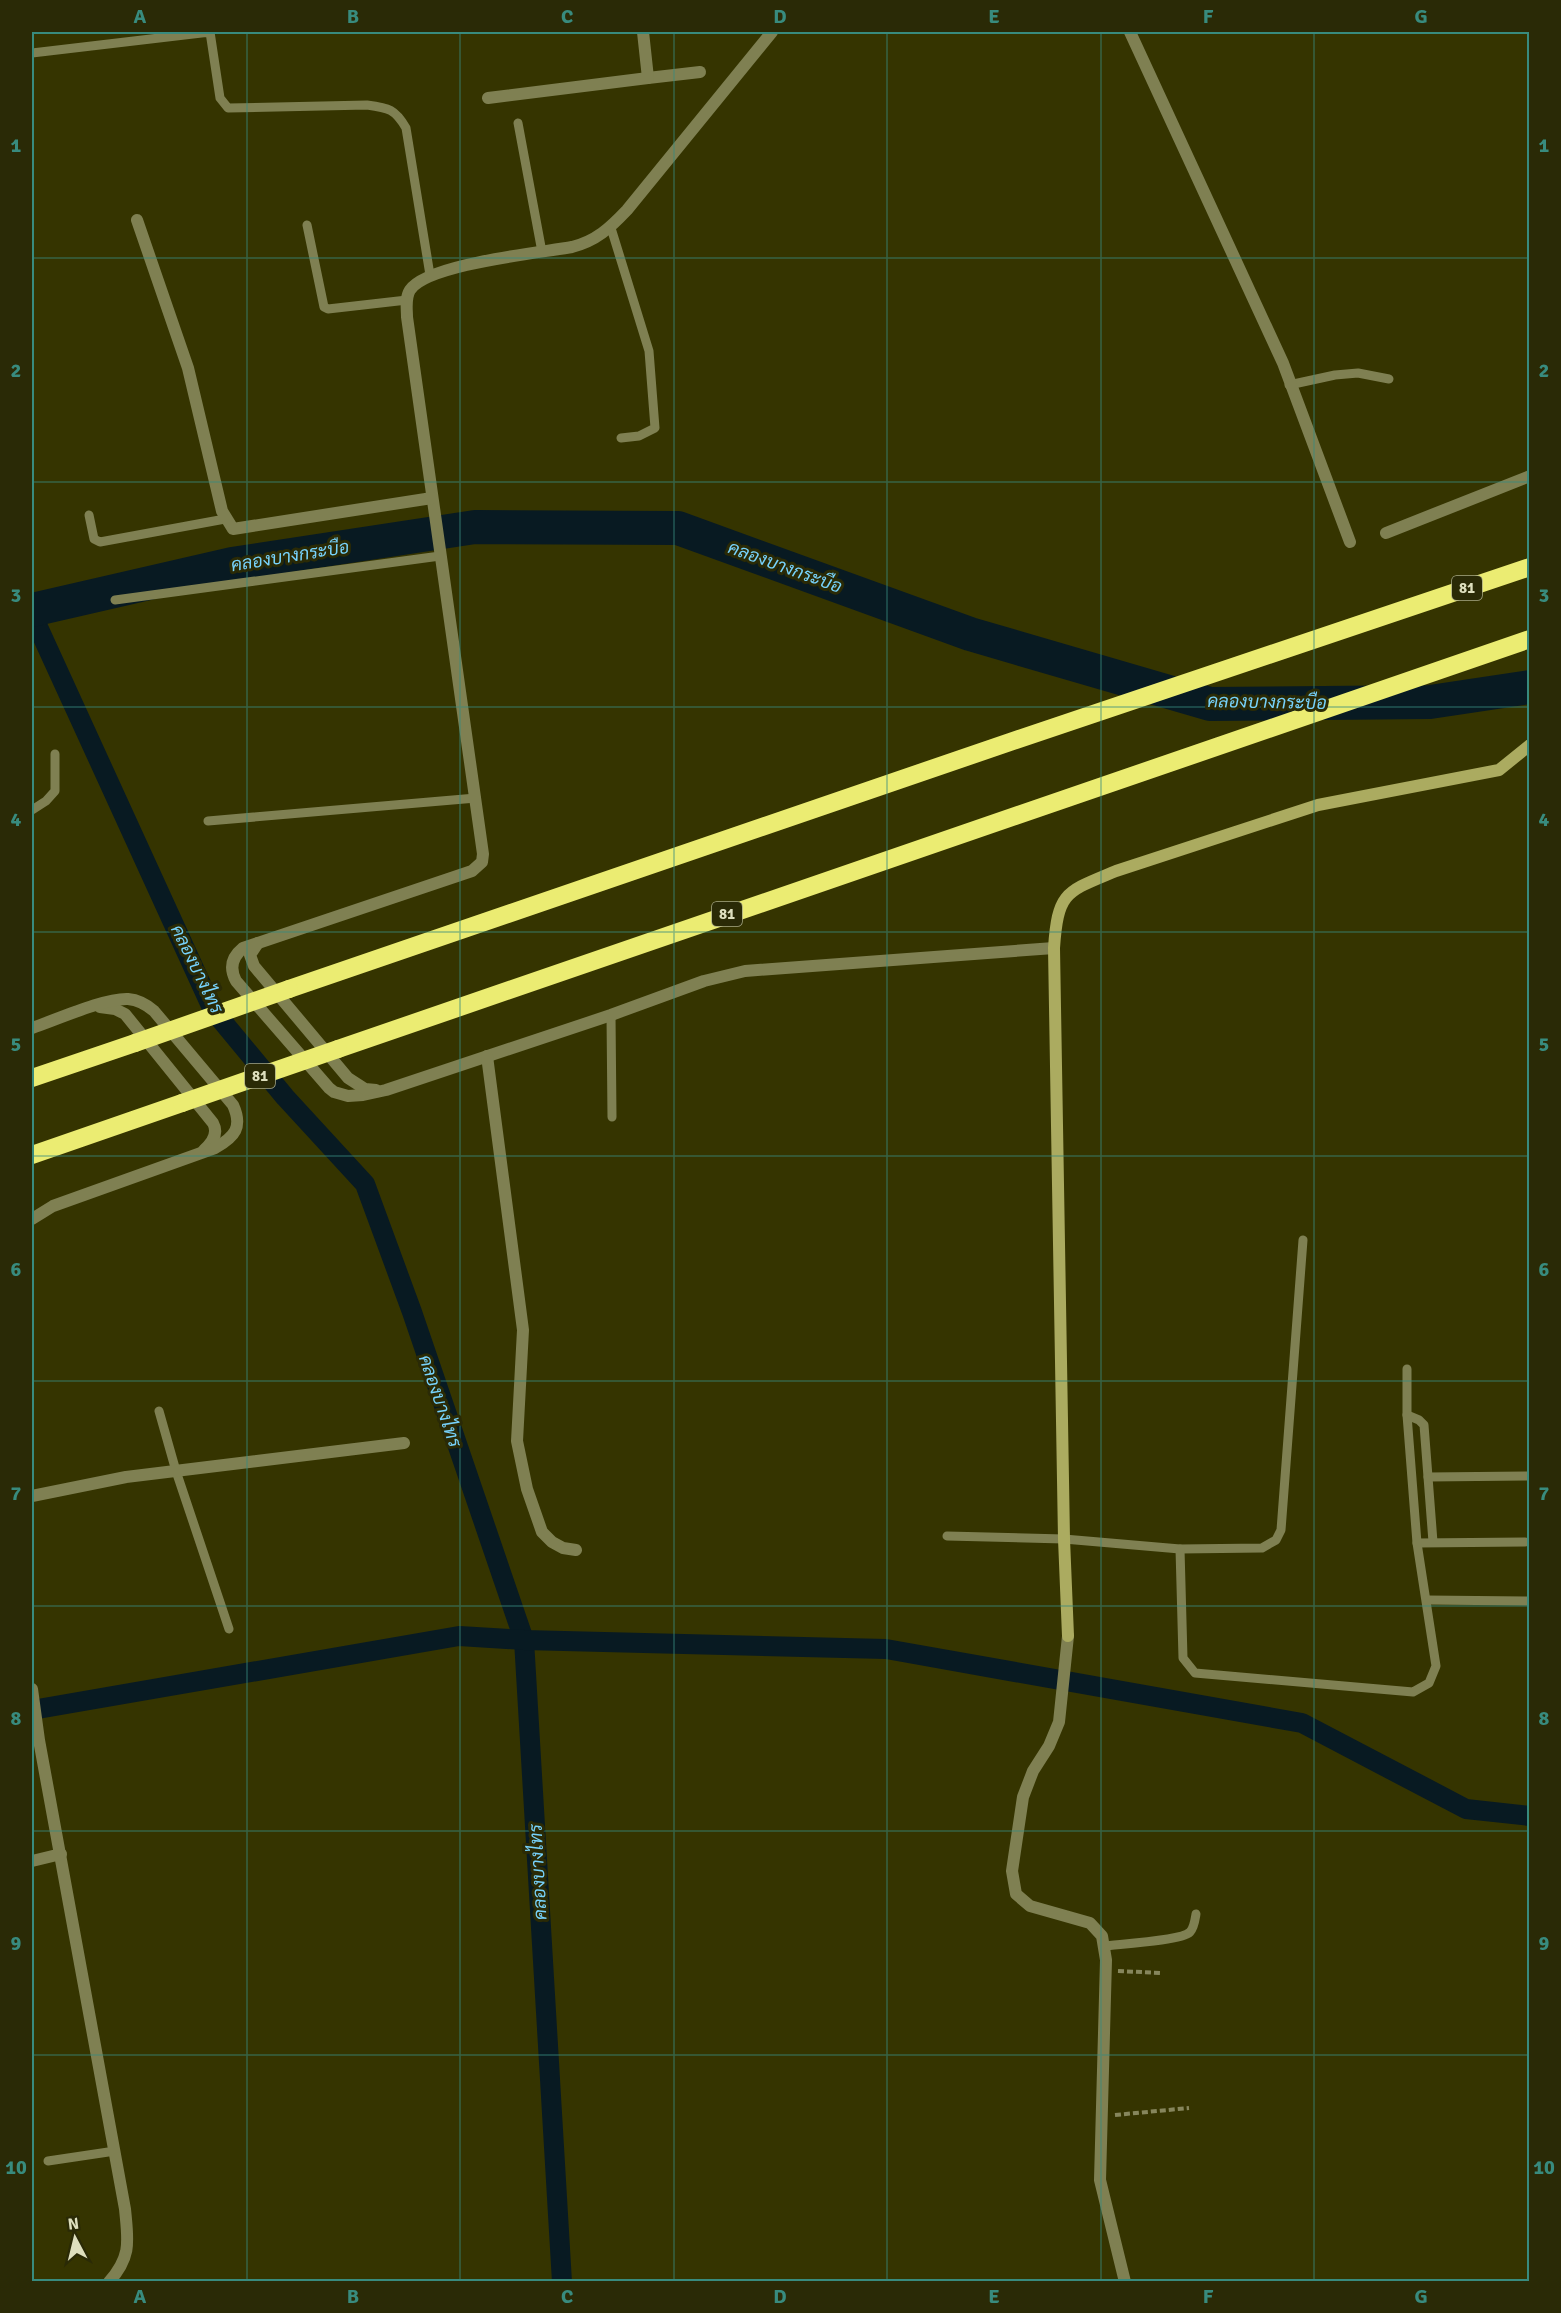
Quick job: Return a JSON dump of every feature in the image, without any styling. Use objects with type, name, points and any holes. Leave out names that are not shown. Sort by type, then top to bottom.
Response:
[{"type":"highway","name":"81","points":[[32,1078],[1010,742],[1530,567]]},
{"type":"highway","name":"81","points":[[32,1155],[1116,779],[1530,639]]},
{"type":"street","points":[[643,32],[648,78]]},
{"type":"street","points":[[772,32],[611,228],[586,244],[449,269],[418,281],[409,291],[407,317],[476,798],[482,861],[472,871],[243,948],[237,953],[232,974],[334,1092],[356,1096],[386,1090],[611,1015],[704,981],[745,971],[1054,948]]},
{"type":"street","points":[[1130,32],[1283,363],[1289,385],[1350,542]]},
{"type":"street","points":[[488,98],[700,72]]},
{"type":"street","points":[[137,220],[188,368],[215,486],[225,519],[233,529],[432,498]]},
{"type":"street","points":[[1386,533],[1530,476]]},
{"type":"street","points":[[1125,2282],[1100,2180],[1106,1971],[1102,1936],[1090,1923],[1030,1906],[1016,1894],[1012,1871],[1023,1797],[1033,1771],[1049,1746],[1059,1722],[1068,1636],[1064,1539],[1054,948],[1056,915],[1067,894],[1116,871],[1318,805],[1499,770],[1530,745]]},
{"type":"street","points":[[260,942],[251,951],[254,966],[340,1069],[356,1085],[365,1089],[386,1090]]},
{"type":"street","points":[[32,1028],[121,999],[136,1000],[148,1006],[233,1105],[238,1119],[235,1132],[224,1143],[200,1154],[53,1206],[32,1219]]},
{"type":"street","points":[[96,1006],[115,1009],[125,1014],[213,1123],[214,1138],[200,1154]]},
{"type":"street","points":[[487,1056],[523,1330],[517,1441],[527,1489],[542,1532],[552,1542],[563,1548],[576,1550]]},
{"type":"street","points":[[32,1496],[126,1477],[404,1443]]},
{"type":"street","points":[[32,1690],[39,1740],[125,2209],[128,2242],[126,2259],[109,2282]]},
{"type":"street","points":[[32,1861],[61,1854]]},
{"type":"lane","points":[[32,53],[210,32],[220,98],[228,108],[367,105],[387,108],[398,114],[406,128],[430,275]]},
{"type":"lane","points":[[518,123],[542,252]]},
{"type":"lane","points":[[308,225],[324,307],[328,309],[407,300]]},
{"type":"lane","points":[[611,228],[650,351],[655,428],[639,436],[621,438]]},
{"type":"lane","points":[[1289,385],[1335,375],[1358,373],[1389,379]]},
{"type":"lane","points":[[89,515],[94,539],[100,542],[225,519]]},
{"type":"lane","points":[[115,600],[440,556]]},
{"type":"lane","points":[[32,810],[46,801],[55,791],[55,754]]},
{"type":"lane","points":[[208,821],[476,798]]},
{"type":"lane","points":[[611,1015],[612,1117]]},
{"type":"lane","points":[[947,1536],[1064,1539],[1180,1549],[1262,1548],[1276,1540],[1281,1530],[1303,1240]]},
{"type":"lane","points":[[1180,1549],[1183,1658],[1195,1673],[1413,1692],[1429,1683],[1436,1666],[1417,1543],[1407,1415],[1407,1369]]},
{"type":"lane","points":[[159,1411],[176,1471],[229,1629]]},
{"type":"lane","points":[[1407,1415],[1424,1425],[1433,1542]]},
{"type":"lane","points":[[1428,1477],[1530,1476]]},
{"type":"lane","points":[[1417,1543],[1525,1542]]},
{"type":"lane","points":[[1427,1599],[1530,1601]]},
{"type":"lane","points":[[1104,1946],[1188,1935],[1192,1930],[1196,1914]]},
{"type":"lane","points":[[48,2161],[115,2151]]},
{"type":"path","points":[[1106,1971],[1162,1973]]},
{"type":"path","points":[[1102,2117],[1189,2108]]},
{"type":"waterway","name":"คลองบางกระบือ","points":[[32,610],[232,564],[475,527],[678,528],[970,634],[1210,704],[1430,702],[1530,687]]},
{"type":"waterway","name":"คลองบางไทร","points":[[32,614],[213,1010],[285,1097],[365,1184],[412,1312],[524,1640],[562,2282]]},
{"type":"waterway","points":[[32,1710],[459,1636],[524,1640],[886,1649],[1302,1723],[1466,1809],[1530,1816]]}]
